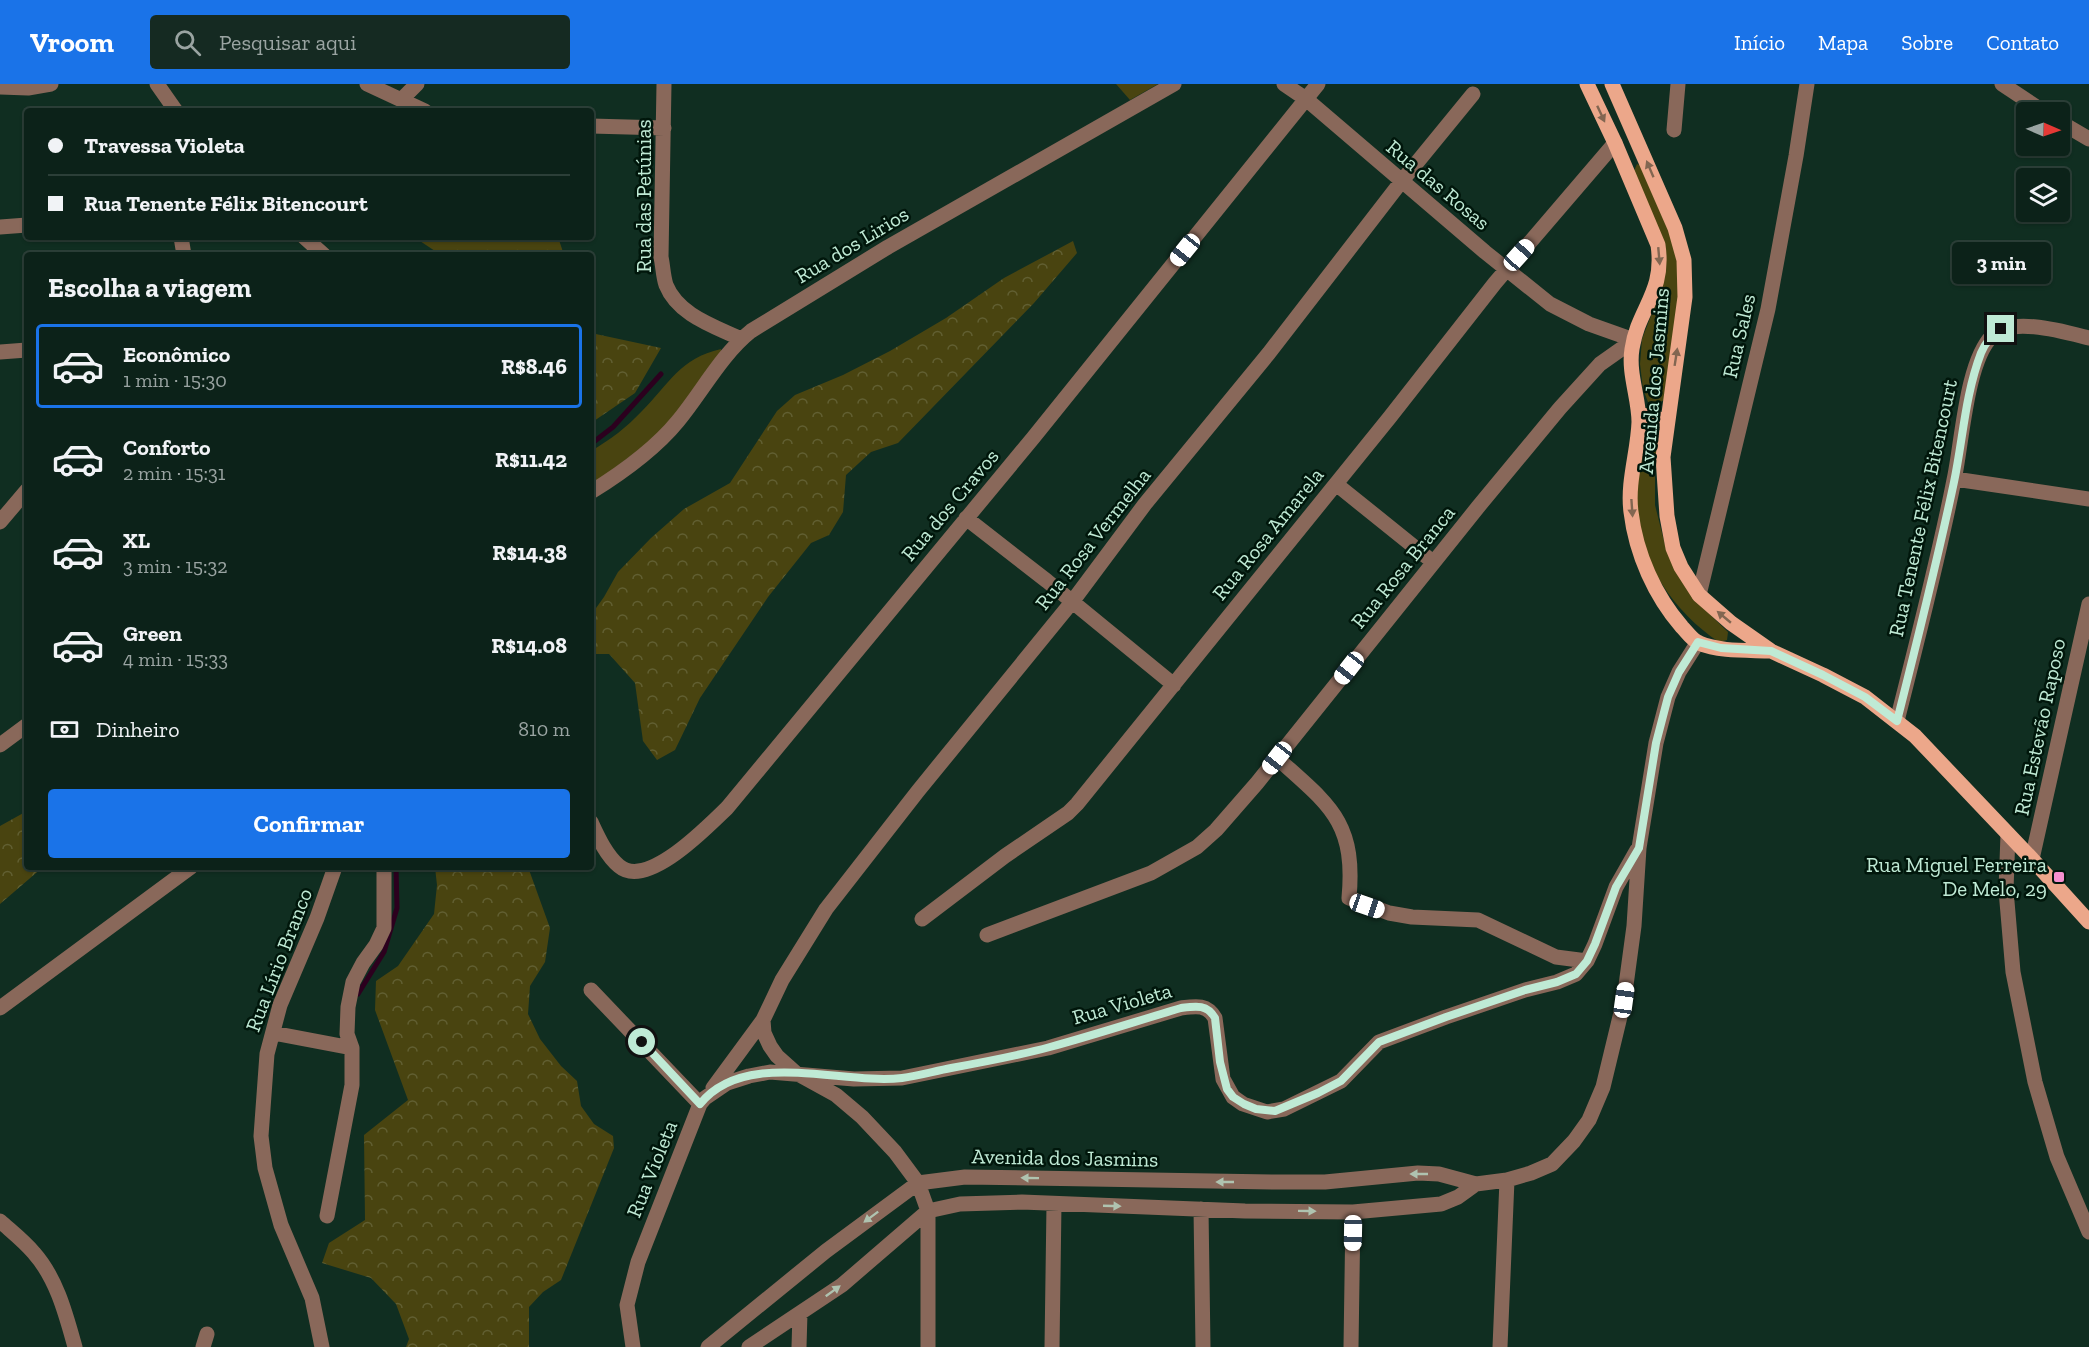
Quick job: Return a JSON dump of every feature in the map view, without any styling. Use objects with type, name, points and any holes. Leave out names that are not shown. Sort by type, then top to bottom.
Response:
[{"type":"main road","name":"Avenida dos Jasmins","points":[[1587,84],[1615,143],[1658,245],[1660,260],[1656,287],[1631,351],[1639,414],[1631,486],[1631,512],[1638,547],[1651,581],[1670,613],[1698,642]]},
{"type":"main road","name":"Avenida dos Jasmins","points":[[1612,84],[1675,228],[1684,260],[1685,297],[1663,457],[1667,516],[1674,548],[1681,567],[1699,595],[1731,623],[1771,651]]},
{"type":"main road","points":[[1639,414],[1667,422]]},
{"type":"main road","points":[[1698,642],[1721,648],[1771,651],[1865,697],[1915,736],[2089,922]]},
{"type":"street","points":[[0,87],[28,88],[51,84]]},
{"type":"street","points":[[157,84],[174,108]]},
{"type":"street","points":[[367,84],[419,108]]},
{"type":"street","points":[[402,99],[417,84]]},
{"type":"street","name":"Rua das Petúnias","points":[[664,84],[661,257],[665,283],[672,297],[686,312],[741,339]]},
{"type":"street","name":"Rua dos Lirios","points":[[594,490],[657,443],[677,423],[741,339],[751,331],[888,247],[1174,84]]},
{"type":"street","name":"Rua das Rosas","points":[[1284,84],[1306,99],[1401,182],[1550,303],[1589,324],[1634,340]]},
{"type":"street","name":"Rua dos Cravos","points":[[594,828],[608,854],[619,867],[630,872],[643,872],[682,848],[727,808],[1318,84]]},
{"type":"street","points":[[1674,130],[1678,84]]},
{"type":"street","name":"Rua Sales","points":[[1699,595],[1768,309],[1807,84]]},
{"type":"street","points":[[2002,84],[2029,102]]},
{"type":"street","name":"Rua Rosa Vermelha","points":[[703,1101],[763,1020],[783,980],[826,909],[925,782],[1072,602],[1144,504],[1269,353],[1401,182],[1473,94]]},
{"type":"street","points":[[594,126],[664,128]]},
{"type":"street","points":[[2070,128],[2089,139]]},
{"type":"street","name":"Rua Rosa Amarela","points":[[922,919],[1005,856],[1068,813],[1336,484],[1506,269],[1615,143]]},
{"type":"street","points":[[0,228],[24,225]]},
{"type":"street","points":[[307,240],[321,252]]},
{"type":"street","name":"Rua Tenente Félix Bitencourt","points":[[1897,721],[1955,479],[1972,378],[1982,350],[1992,336],[2001,329],[2014,326],[2034,327],[2089,338]]},
{"type":"street","name":"Rua Rosa Branca","points":[[987,936],[1107,891],[1174,861],[1197,847],[1216,830],[1277,758],[1530,444],[1600,364],[1634,340]]},
{"type":"street","points":[[0,352],[24,350]]},
{"type":"street","points":[[1955,479],[2089,499]]},
{"type":"street","points":[[1336,484],[1433,562]]},
{"type":"street","points":[[0,522],[24,494]]},
{"type":"street","points":[[966,518],[1173,685]]},
{"type":"street","name":"Rua Estevão Raposo","points":[[2032,859],[2089,604]]},
{"type":"street","name":"Avenida dos Jasmins","points":[[749,1347],[842,1285],[928,1211],[960,1204],[1054,1204],[1353,1212],[1441,1204],[1458,1197],[1476,1185],[1507,1180],[1552,1164],[1574,1141],[1589,1120],[1603,1087],[1624,1000],[1634,926],[1639,848],[1656,743],[1668,697],[1679,672],[1698,642]]},
{"type":"street","points":[[0,745],[24,727]]},
{"type":"street","points":[[1277,758],[1336,814],[1348,847],[1351,866],[1349,898],[1389,913],[1412,917],[1478,920],[1556,957],[1587,961]]},
{"type":"street","points":[[2008,834],[2006,890],[2013,972],[2035,1082],[2057,1157],[2089,1232]]},
{"type":"street","name":"Rua Violeta","points":[[633,1347],[627,1305],[638,1262],[703,1101],[727,1083],[770,1072],[854,1078],[902,1078],[1048,1048],[1194,1006],[1210,1010],[1215,1018],[1223,1079],[1233,1097],[1256,1109],[1275,1111],[1341,1081],[1379,1042],[1576,974],[1587,961],[1616,887],[1639,848]]},
{"type":"street","points":[[0,1008],[187,870]]},
{"type":"street","name":"Rua Lírio Branco","points":[[322,1347],[312,1298],[281,1225],[265,1168],[261,1136],[267,1054],[280,1005],[317,918],[334,870]]},
{"type":"street","points":[[327,1216],[352,1085],[352,1048],[347,1034],[348,1007],[353,982],[384,928],[384,870]]},
{"type":"street","points":[[591,990],[703,1101]]},
{"type":"street","points":[[763,1020],[764,1033],[770,1046],[796,1073],[836,1095],[862,1117],[895,1152],[918,1183],[928,1211],[928,1347]]},
{"type":"street","points":[[273,1033],[352,1048]]},
{"type":"street","name":"Avenida dos Jasmins","points":[[708,1347],[826,1251],[918,1183],[965,1177],[1325,1182],[1418,1173],[1439,1174],[1476,1185]]},
{"type":"street","points":[[1500,1347],[1507,1180]]},
{"type":"street","points":[[1052,1347],[1054,1204]]},
{"type":"street","points":[[1201,1209],[1203,1347]]},
{"type":"street","points":[[1351,1347],[1353,1212]]},
{"type":"street","points":[[0,1221],[34,1253],[48,1273],[63,1306],[75,1347]]},
{"type":"street","points":[[800,1313],[800,1347]]},
{"type":"green space","points":[[1116,84],[1158,84],[1130,100]]},
{"type":"green space","points":[[1637,164],[1642,166],[1670,228],[1678,258],[1679,293],[1664,400],[1657,404],[1648,402],[1643,389],[1640,364],[1642,339],[1661,290],[1634,171]]},
{"type":"green space","points":[[418,240],[559,240],[563,252],[436,252]]},
{"type":"green space","points":[[1073,241],[1077,253],[1034,303],[898,443],[871,452],[846,475],[843,512],[829,535],[811,543],[768,597],[700,698],[675,750],[657,760],[643,741],[635,683],[609,654],[594,654],[594,611],[618,572],[651,538],[684,509],[730,483],[777,411],[795,395],[843,375],[890,351],[946,318],[1004,278]]},
{"type":"green space","points":[[594,334],[661,348],[635,393],[594,421]]},
{"type":"green space","points":[[721,349],[721,354],[674,416],[653,439],[594,484],[594,449],[612,438],[630,422],[685,365],[707,353]]},
{"type":"green space","points":[[1655,432],[1659,438],[1655,461],[1655,505],[1666,549],[1698,603],[1728,632],[1727,640],[1719,642],[1681,609],[1665,589],[1653,568],[1644,544],[1638,520],[1637,495],[1644,449]]},
{"type":"green space","points":[[24,813],[24,870],[40,870],[0,904],[0,826]]},
{"type":"green space","points":[[435,870],[529,870],[550,928],[545,962],[530,986],[528,1014],[540,1039],[561,1066],[577,1081],[581,1106],[594,1124],[613,1136],[614,1148],[561,1280],[543,1292],[529,1307],[529,1347],[406,1347],[409,1339],[396,1304],[371,1278],[322,1263],[329,1243],[365,1220],[364,1135],[408,1100],[375,1010],[376,981],[398,966],[434,914],[437,885]]},
{"type":"waterway","points":[[594,442],[613,427],[661,374]]},
{"type":"waterway","points":[[358,994],[384,952],[397,908],[396,870]]},
{"type":"place","name":"Rua Miguel Ferreira De Melo, 29","points":[[2059,877]]},
{"type":"route","points":[[642,1042],[700,1104],[727,1083],[749,1076],[770,1072],[854,1078],[902,1078],[1048,1048],[1181,1008],[1204,1007],[1210,1010],[1215,1018],[1220,1062],[1227,1089],[1233,1097],[1244,1104],[1267,1112],[1284,1109],[1341,1081],[1379,1042],[1576,974],[1587,961],[1616,887],[1639,848],[1656,743],[1668,697],[1679,672],[1698,642],[1721,648],[1771,651],[1865,697],[1897,721],[1955,479],[1972,378],[1982,350],[1992,336],[2001,329]]}]
